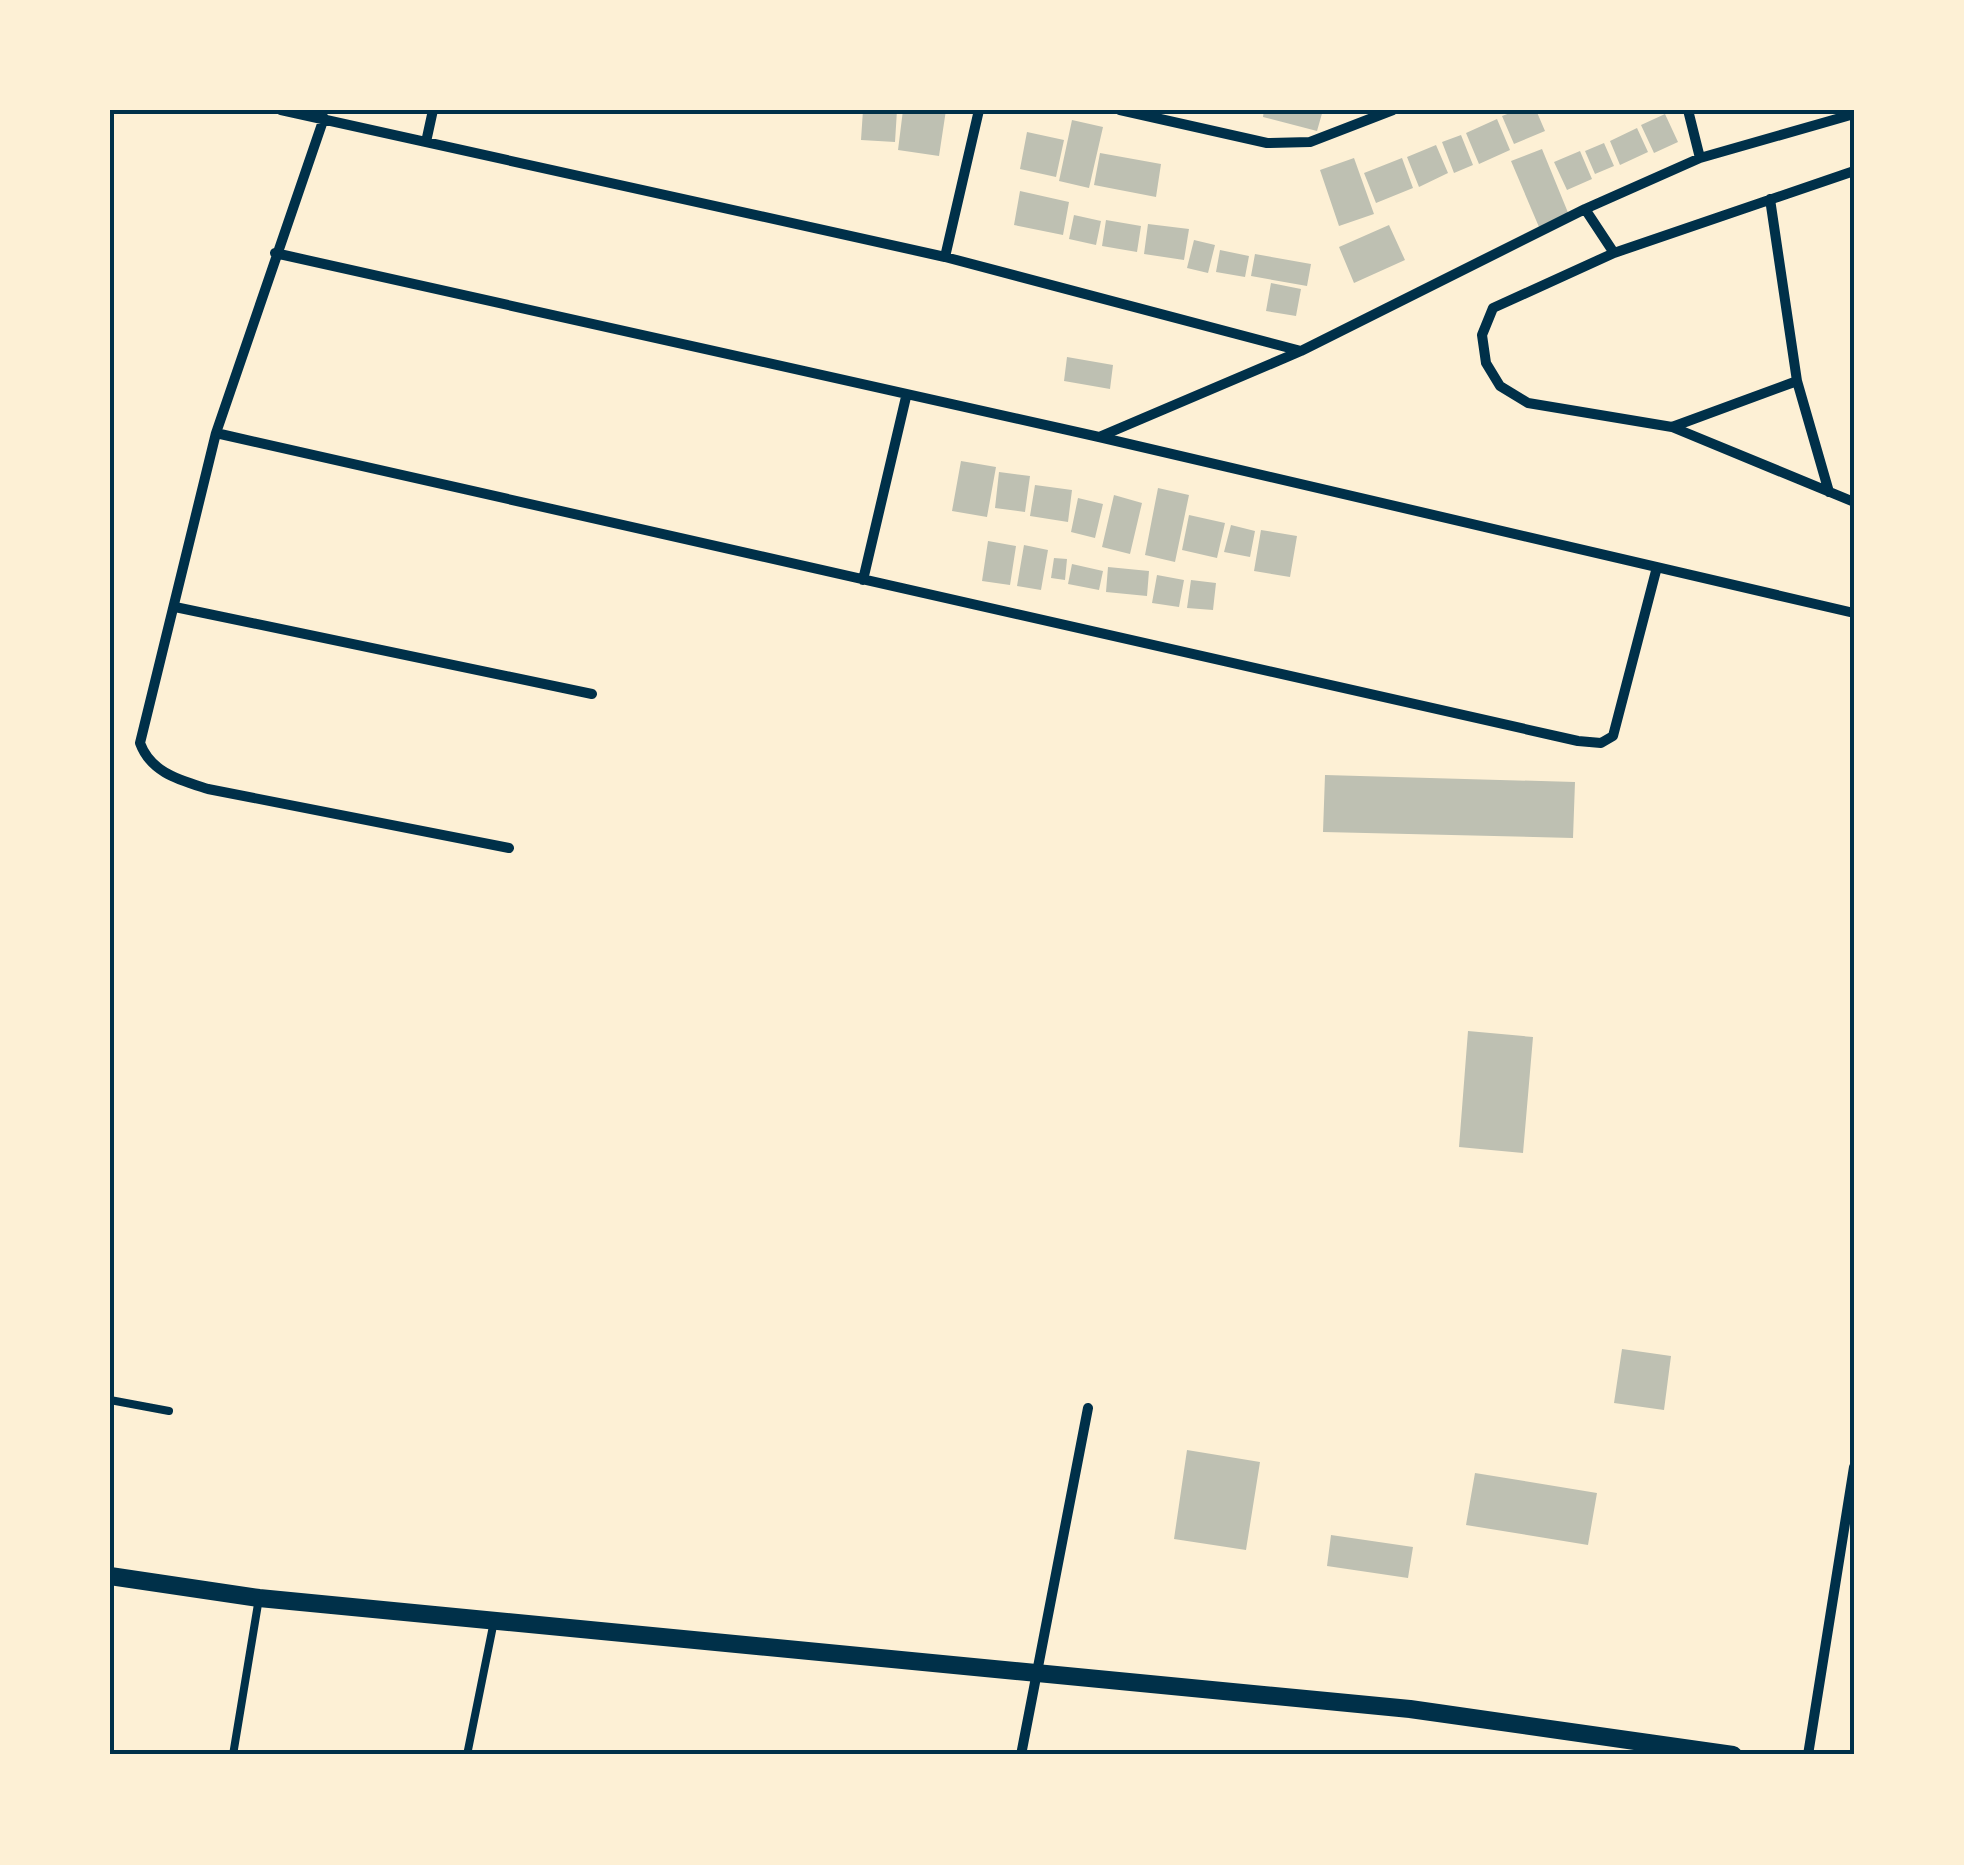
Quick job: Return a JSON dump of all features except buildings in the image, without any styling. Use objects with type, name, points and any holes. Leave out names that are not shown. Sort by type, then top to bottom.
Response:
[{"type":"street","points":[[281,110],[945,257],[1301,351]]},
{"type":"street","points":[[426,142],[433,110]]},
{"type":"street","points":[[945,257],[979,110]]},
{"type":"street","points":[[1120,110],[1267,143],[1310,142],[1392,110]]},
{"type":"street","points":[[1688,110],[1700,158]]},
{"type":"street","points":[[1099,437],[1301,351],[1585,209],[1700,158],[1854,114]]},
{"type":"street","points":[[324,118],[216,433],[140,742],[145,756],[168,776],[208,790],[509,848]]},
{"type":"street","points":[[1854,171],[1614,253],[1493,308],[1482,335],[1486,363],[1500,386],[1528,403],[1672,427],[1854,502]]},
{"type":"street","points":[[1770,199],[1798,381],[1829,492]]},
{"type":"street","points":[[1585,209],[1614,253]]},
{"type":"street","points":[[275,253],[1099,437],[1854,613]]},
{"type":"street","points":[[1672,427],[1798,381]]},
{"type":"street","points":[[863,580],[906,396]]},
{"type":"street","points":[[216,433],[1544,734],[1600,743],[1613,736],[1657,567]]},
{"type":"street","points":[[175,607],[592,694]]},
{"type":"street","points":[[1020,1755],[1088,1408]]},
{"type":"street","points":[[1808,1755],[1854,1467]]},
{"type":"street","points":[[110,1576],[259,1598],[1410,1708],[1734,1755]]},
{"type":"lane","points":[[110,1400],[168,1411]]},
{"type":"lane","points":[[233,1755],[259,1598]]},
{"type":"lane","points":[[467,1755],[494,1621]]}]
